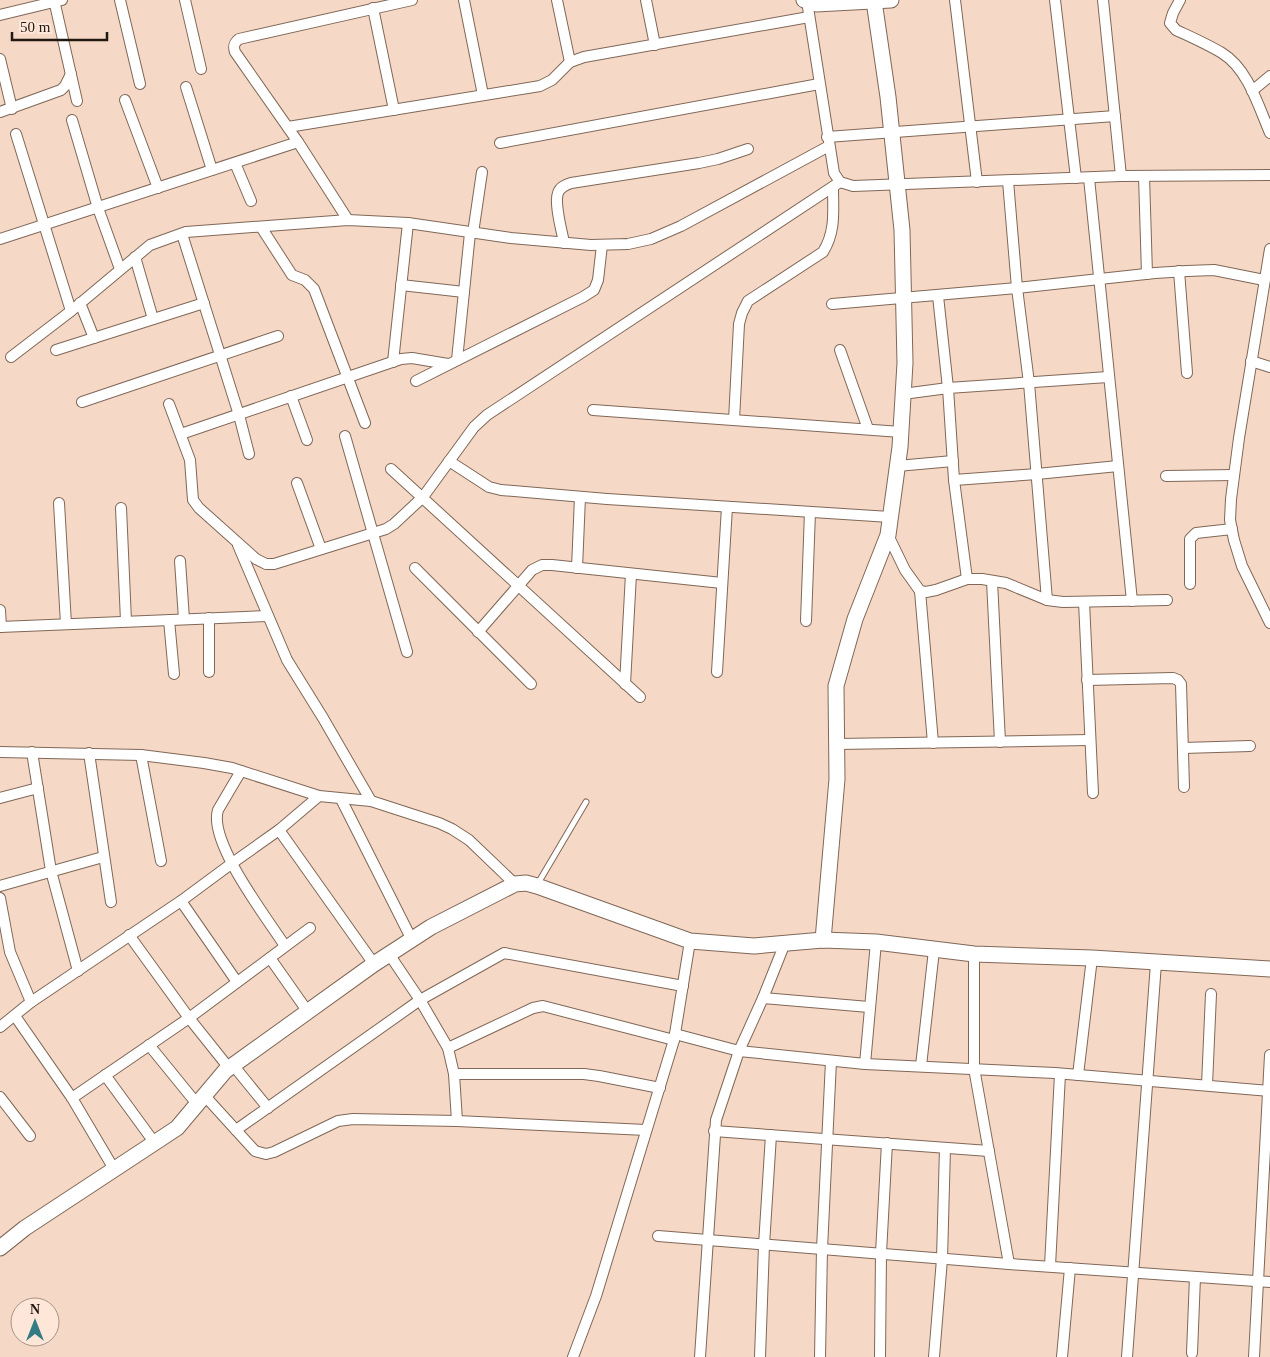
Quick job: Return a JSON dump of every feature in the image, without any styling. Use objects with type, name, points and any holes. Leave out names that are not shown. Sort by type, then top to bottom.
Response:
[{"type":"street","points":[[120,0],[140,84]]},
{"type":"street","points":[[185,0],[201,68]]},
{"type":"street","points":[[348,220],[298,142],[233,47],[239,39],[412,0]]},
{"type":"street","points":[[464,0],[483,95]]},
{"type":"street","points":[[557,0],[570,62]]},
{"type":"street","points":[[646,0],[655,45]]},
{"type":"street","points":[[805,0],[816,4],[891,0]]},
{"type":"street","points":[[734,420],[739,324],[748,301],[823,252],[830,241],[834,225],[837,185],[828,142],[805,0]]},
{"type":"street","points":[[823,940],[837,779],[836,686],[855,619],[888,534],[901,432],[905,363],[902,230],[882,0]]},
{"type":"street","points":[[955,0],[977,182]]},
{"type":"street","points":[[1055,0],[1076,178]]},
{"type":"street","points":[[1103,0],[1121,176]]},
{"type":"street","points":[[1180,0],[1173,12],[1170,23],[1176,30],[1223,54],[1236,64],[1252,91],[1270,133]]},
{"type":"street","points":[[0,15],[57,1],[77,101]]},
{"type":"street","points":[[373,8],[394,110]]},
{"type":"street","points":[[288,127],[540,86],[552,80],[570,62],[584,57],[809,17]]},
{"type":"street","points":[[0,59],[12,109]]},
{"type":"street","points":[[0,112],[61,90],[71,74]]},
{"type":"street","points":[[1252,91],[1270,76]]},
{"type":"street","points":[[500,143],[820,84]]},
{"type":"street","points":[[186,87],[212,170]]},
{"type":"street","points":[[125,100],[158,188]]},
{"type":"street","points":[[11,357],[71,311],[150,245],[182,234],[348,220],[408,223],[472,233],[564,243],[628,244],[651,239],[681,226],[828,142],[892,132],[1115,116]]},
{"type":"street","points":[[72,120],[98,208],[120,269]]},
{"type":"street","points":[[16,134],[71,311]]},
{"type":"street","points":[[0,239],[298,142]]},
{"type":"street","points":[[564,243],[557,201],[558,192],[563,186],[571,183],[718,159],[748,149]]},
{"type":"street","points":[[235,163],[251,201]]},
{"type":"street","points":[[453,362],[482,172]]},
{"type":"street","points":[[169,404],[192,470],[193,500],[198,508],[256,559],[266,564],[274,564],[373,533],[394,524],[423,497],[474,427],[487,415],[837,185],[853,186],[1121,176],[1270,175]]},
{"type":"street","points":[[1144,176],[1148,274]]},
{"type":"street","points":[[1089,178],[1132,601]]},
{"type":"street","points":[[1008,181],[1017,288],[1029,383],[1047,600]]},
{"type":"street","points":[[393,362],[408,223]]},
{"type":"street","points":[[261,227],[292,275],[305,280],[314,289],[365,423]]},
{"type":"street","points":[[182,234],[239,415],[249,454]]},
{"type":"street","points":[[416,381],[594,290],[598,280],[602,245]]},
{"type":"street","points":[[1270,249],[1234,475],[1230,520],[1242,566],[1270,623]]},
{"type":"street","points":[[135,257],[153,319]]},
{"type":"street","points":[[832,304],[938,296],[1179,271],[1214,270],[1264,280]]},
{"type":"street","points":[[1179,271],[1187,373]]},
{"type":"street","points":[[401,285],[464,292]]},
{"type":"street","points":[[938,296],[948,388],[954,480],[966,579]]},
{"type":"street","points":[[80,303],[94,338]]},
{"type":"street","points":[[56,350],[204,303]]},
{"type":"street","points":[[82,402],[278,336]]},
{"type":"street","points":[[840,350],[868,429]]},
{"type":"street","points":[[181,434],[393,362],[412,358],[453,362]]},
{"type":"street","points":[[1251,361],[1270,367]]},
{"type":"street","points":[[903,394],[948,388],[1108,377]]},
{"type":"street","points":[[292,396],[307,440]]},
{"type":"street","points":[[593,410],[901,432]]},
{"type":"street","points":[[345,436],[407,652]]},
{"type":"street","points":[[449,461],[489,486],[501,490],[890,518]]},
{"type":"street","points":[[897,466],[953,461]]},
{"type":"street","points":[[954,480],[1118,466]]},
{"type":"street","points":[[391,469],[640,697]]},
{"type":"street","points":[[1166,476],[1234,475]]},
{"type":"street","points":[[297,483],[321,549]]},
{"type":"street","points":[[576,568],[580,497]]},
{"type":"street","points":[[59,503],[66,624]]},
{"type":"street","points":[[717,672],[726,507]]},
{"type":"street","points":[[121,508],[126,622]]},
{"type":"street","points":[[806,621],[810,512]]},
{"type":"street","points":[[1190,584],[1190,539],[1196,533],[1232,529]]},
{"type":"street","points":[[888,534],[905,570],[920,591],[933,743]]},
{"type":"street","points":[[237,543],[287,660],[371,801]]},
{"type":"street","points":[[180,561],[184,619]]},
{"type":"street","points":[[478,632],[532,570],[542,566],[722,582]]},
{"type":"street","points":[[415,568],[531,684]]},
{"type":"street","points":[[625,684],[631,574]]},
{"type":"street","points":[[920,591],[936,590],[966,579],[1006,583],[1047,600],[1084,602],[1167,600]]},
{"type":"street","points":[[992,581],[1000,742]]},
{"type":"street","points":[[1084,602],[1093,793]]},
{"type":"street","points":[[0,610],[0,626],[267,616]]},
{"type":"street","points":[[209,618],[209,672]]},
{"type":"street","points":[[169,620],[174,674]]},
{"type":"street","points":[[1087,680],[1173,678],[1178,680],[1181,684],[1184,787]]},
{"type":"street","points":[[837,744],[1090,740]]},
{"type":"street","points":[[1183,748],[1250,746]]},
{"type":"street","points":[[0,752],[141,754],[217,764],[320,796],[371,801],[439,822],[452,829],[470,840],[515,884]]},
{"type":"street","points":[[32,752],[52,871],[78,971]]},
{"type":"street","points":[[89,753],[111,902]]},
{"type":"street","points":[[141,754],[161,861]]},
{"type":"street","points":[[241,771],[216,816],[218,832],[232,864],[285,946]]},
{"type":"street","points":[[0,798],[38,788]]},
{"type":"street","points":[[0,1027],[32,1002],[128,935],[181,901],[279,830],[320,796]]},
{"type":"street","points":[[341,798],[412,940]]},
{"type":"street","points":[[279,830],[374,964]]},
{"type":"street","points":[[0,886],[103,857]]},
{"type":"street","points":[[0,1248],[25,1228],[177,1128],[231,1066],[374,964],[431,927],[515,884],[526,883],[537,886],[690,942],[754,946],[823,940],[876,942],[974,954],[1092,958],[1270,969]]},
{"type":"street","points":[[0,898],[10,952],[32,1002]]},
{"type":"street","points":[[181,901],[237,982]]},
{"type":"street","points":[[72,1098],[188,1018],[310,928]]},
{"type":"street","points":[[128,935],[188,1018],[268,1108]]},
{"type":"street","points":[[573,1357],[596,1296],[660,1088],[674,1037],[690,942]]},
{"type":"street","points":[[865,1064],[876,942]]},
{"type":"street","points":[[700,1357],[714,1131],[719,1108],[739,1051],[785,943]]},
{"type":"street","points":[[921,1066],[934,950]]},
{"type":"street","points":[[236,1130],[420,1000],[504,953],[683,986]]},
{"type":"street","points":[[389,954],[420,1000],[448,1048],[454,1074],[457,1121]]},
{"type":"street","points":[[974,954],[974,1068],[1010,1264]]},
{"type":"street","points":[[270,958],[308,1012]]},
{"type":"street","points":[[1078,1075],[1092,958]]},
{"type":"street","points":[[1127,1357],[1156,963]]},
{"type":"street","points":[[1207,1085],[1211,994]]},
{"type":"street","points":[[763,998],[869,1007]]},
{"type":"street","points":[[448,1048],[533,1008],[543,1006],[739,1051],[865,1064],[974,1068],[1269,1091]]},
{"type":"street","points":[[15,1016],[72,1098],[114,1169]]},
{"type":"street","points":[[149,1045],[255,1151],[266,1154],[345,1120],[457,1121],[646,1130]]},
{"type":"street","points":[[1254,1357],[1270,1056]]},
{"type":"street","points":[[820,1357],[822,1249],[831,1061]]},
{"type":"street","points":[[454,1074],[584,1074],[660,1088]]},
{"type":"street","points":[[1050,1266],[1060,1074]]},
{"type":"street","points":[[105,1075],[154,1142]]},
{"type":"street","points":[[0,1096],[30,1136]]},
{"type":"street","points":[[714,1131],[989,1151]]},
{"type":"street","points":[[760,1357],[764,1245],[771,1135]]},
{"type":"street","points":[[880,1357],[881,1253],[887,1143]]},
{"type":"street","points":[[934,1357],[942,1259],[945,1148]]},
{"type":"street","points":[[658,1236],[942,1259],[1270,1282]]},
{"type":"street","points":[[1062,1357],[1070,1268]]},
{"type":"street","points":[[1192,1353],[1195,1277]]},
{"type":"lane","points":[[537,886],[586,802]]}]
